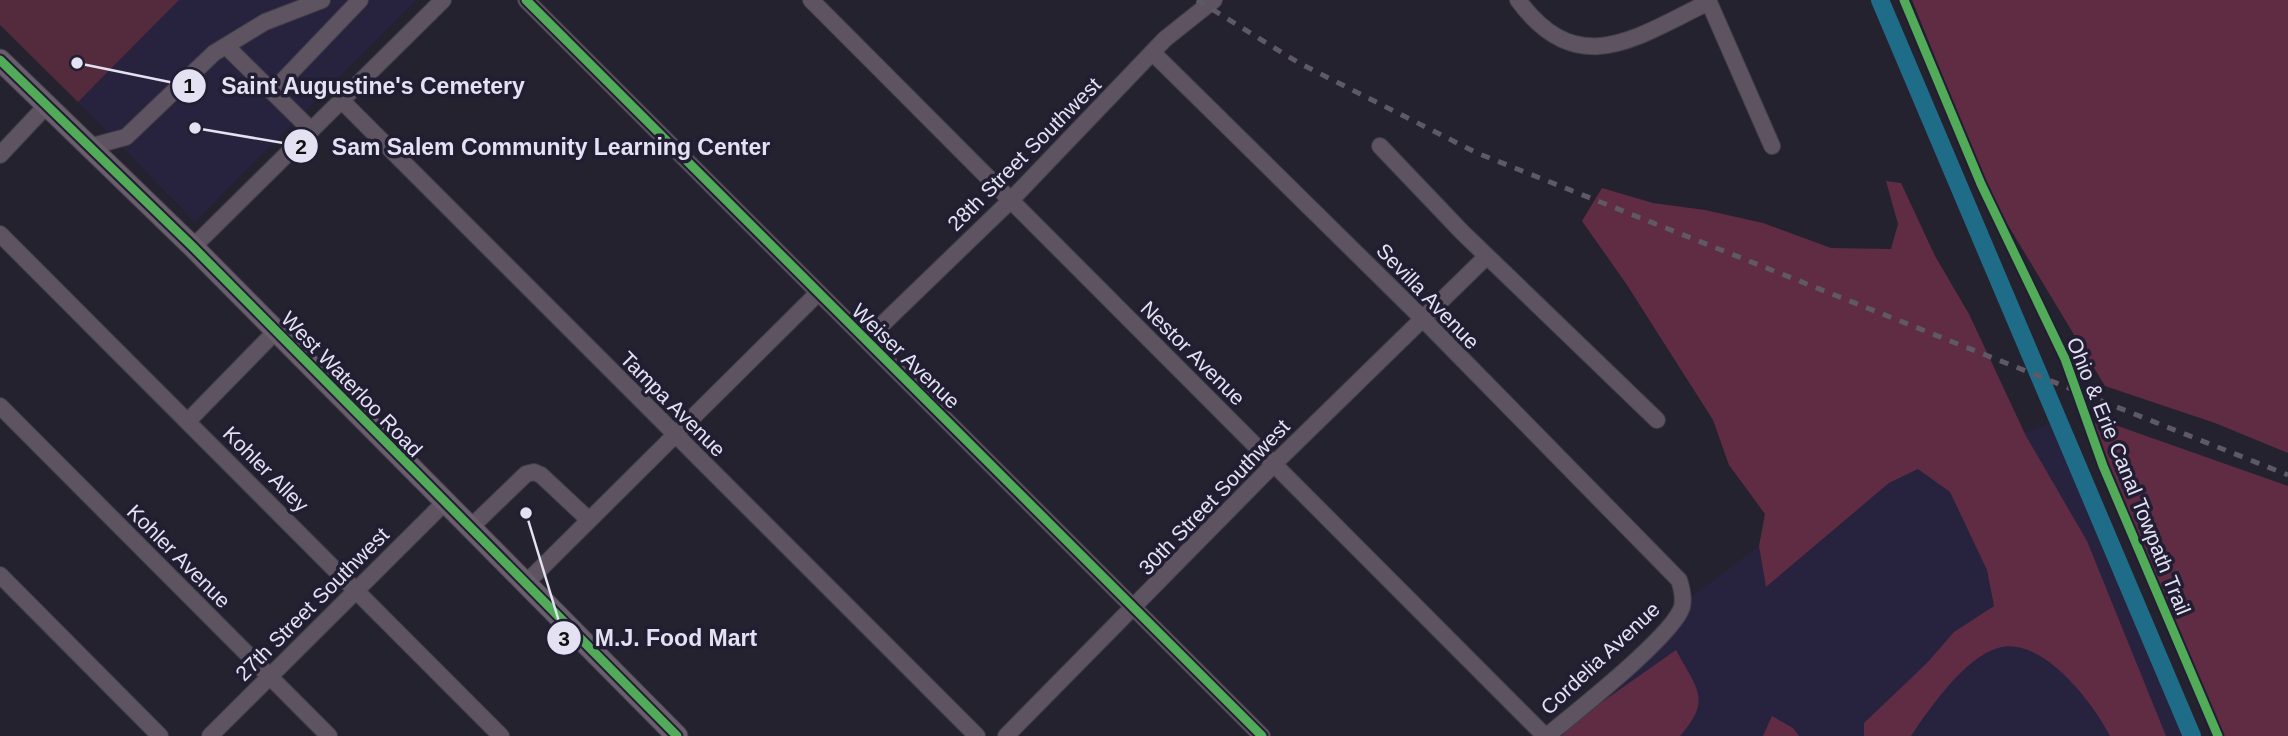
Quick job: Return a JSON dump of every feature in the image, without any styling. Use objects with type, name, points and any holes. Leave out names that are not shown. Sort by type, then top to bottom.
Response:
[{"type":"main road","name":"West Waterloo Road","points":[[0,60],[193,247],[677,736]]},
{"type":"street","points":[[89,147],[127,137],[197,69],[226,46],[265,23],[322,0]]},
{"type":"street","points":[[272,92],[360,0]]},
{"type":"street","points":[[193,247],[443,0]]},
{"type":"street","name":"Weiser Avenue","points":[[526,0],[817,294],[1262,736]]},
{"type":"street","name":"Nestor Avenue","points":[[811,0],[1546,736]]},
{"type":"street","name":"28th Street Southwest","points":[[866,340],[1010,200],[1179,26],[1214,0]]},
{"type":"street","points":[[1518,0],[1532,20],[1555,38],[1568,44],[1596,48],[1623,43],[1709,1],[1772,146]]},
{"type":"street","points":[[226,46],[311,130]]},
{"type":"street","name":"Sevilla Avenue","points":[[1153,53],[1422,317],[1462,362],[1671,570]]},
{"type":"street","name":"Tampa Avenue","points":[[342,100],[977,736]]},
{"type":"street","points":[[0,155],[46,106]]},
{"type":"street","points":[[1380,146],[1487,256],[1657,420]]},
{"type":"street","name":"Kohler Alley","points":[[0,233],[501,736]]},
{"type":"street","name":"30th Street Southwest","points":[[1006,736],[1274,464],[1487,256]]},
{"type":"street","points":[[526,583],[817,294]]},
{"type":"street","points":[[188,421],[276,331]]},
{"type":"street","name":"Kohler Avenue","points":[[0,406],[329,736]]},
{"type":"street","points":[[470,528],[526,474],[534,472],[541,475],[589,520]]},
{"type":"street","name":"27th Street Southwest","points":[[211,736],[444,503]]},
{"type":"street","name":"Cordelia Avenue","points":[[1546,736],[1612,682],[1675,620],[1681,609],[1682,590],[1671,570]]},
{"type":"street","points":[[0,575],[160,736]]},
{"type":"shaded area","points":[[0,0],[179,0],[78,102],[0,25]]},
{"type":"shaded area","points":[[179,0],[416,0],[195,222],[78,102]]},
{"type":"shaded area","points":[[1912,0],[2288,0],[2288,453],[2215,423],[2105,386],[1991,197]]},
{"type":"shaded area","points":[[1886,181],[1901,183],[1935,256],[1969,314],[2026,436],[2087,541],[2166,736],[2110,736],[2092,706],[2064,675],[2048,661],[2015,647],[1998,648],[1973,662],[1949,685],[1911,736],[1864,736],[1864,723],[1927,663],[1954,632],[1994,606],[1987,570],[1950,492],[1918,469],[1889,483],[1766,587],[1759,546],[1765,514],[1729,465],[1713,420],[1627,285],[1582,221],[1602,188],[1653,203],[1705,210],[1763,223],[1831,248],[1891,249],[1898,224]]},
{"type":"shaded area","points":[[2098,419],[2288,486],[2288,736],[2220,736],[2089,433]]},
{"type":"shaded area","points":[[2058,421],[2192,736],[1547,736],[1615,679],[1682,604],[1759,546],[1767,586],[1889,483],[1918,469]]},
{"type":"shaded area","points":[[1676,650],[1695,684],[1699,703],[1690,723],[1680,736],[1562,736],[1575,721]]},
{"type":"shaded area","points":[[1772,716],[1793,728],[1799,736],[1763,736]]},
{"type":"waterway","points":[[1880,0],[2192,736]]},
{"type":"railway","points":[[1197,0],[1299,63],[1477,153],[2288,475]]},
{"type":"cycle path","points":[[526,0],[1262,736]]},
{"type":"cycle path","name":"Ohio & Erie Canal Towpath Trail","points":[[1904,0],[1981,184],[2065,359],[2103,466],[2218,736]]},
{"type":"cycle path","points":[[0,60],[193,247],[677,736]]},
{"type":"place","name":"Saint Augustine's Cemetery","points":[[77,63]]},
{"type":"place","name":"Sam Salem Community Learning Center","points":[[195,128]]},
{"type":"place","name":"M.J. Food Mart","points":[[526,513]]}]
